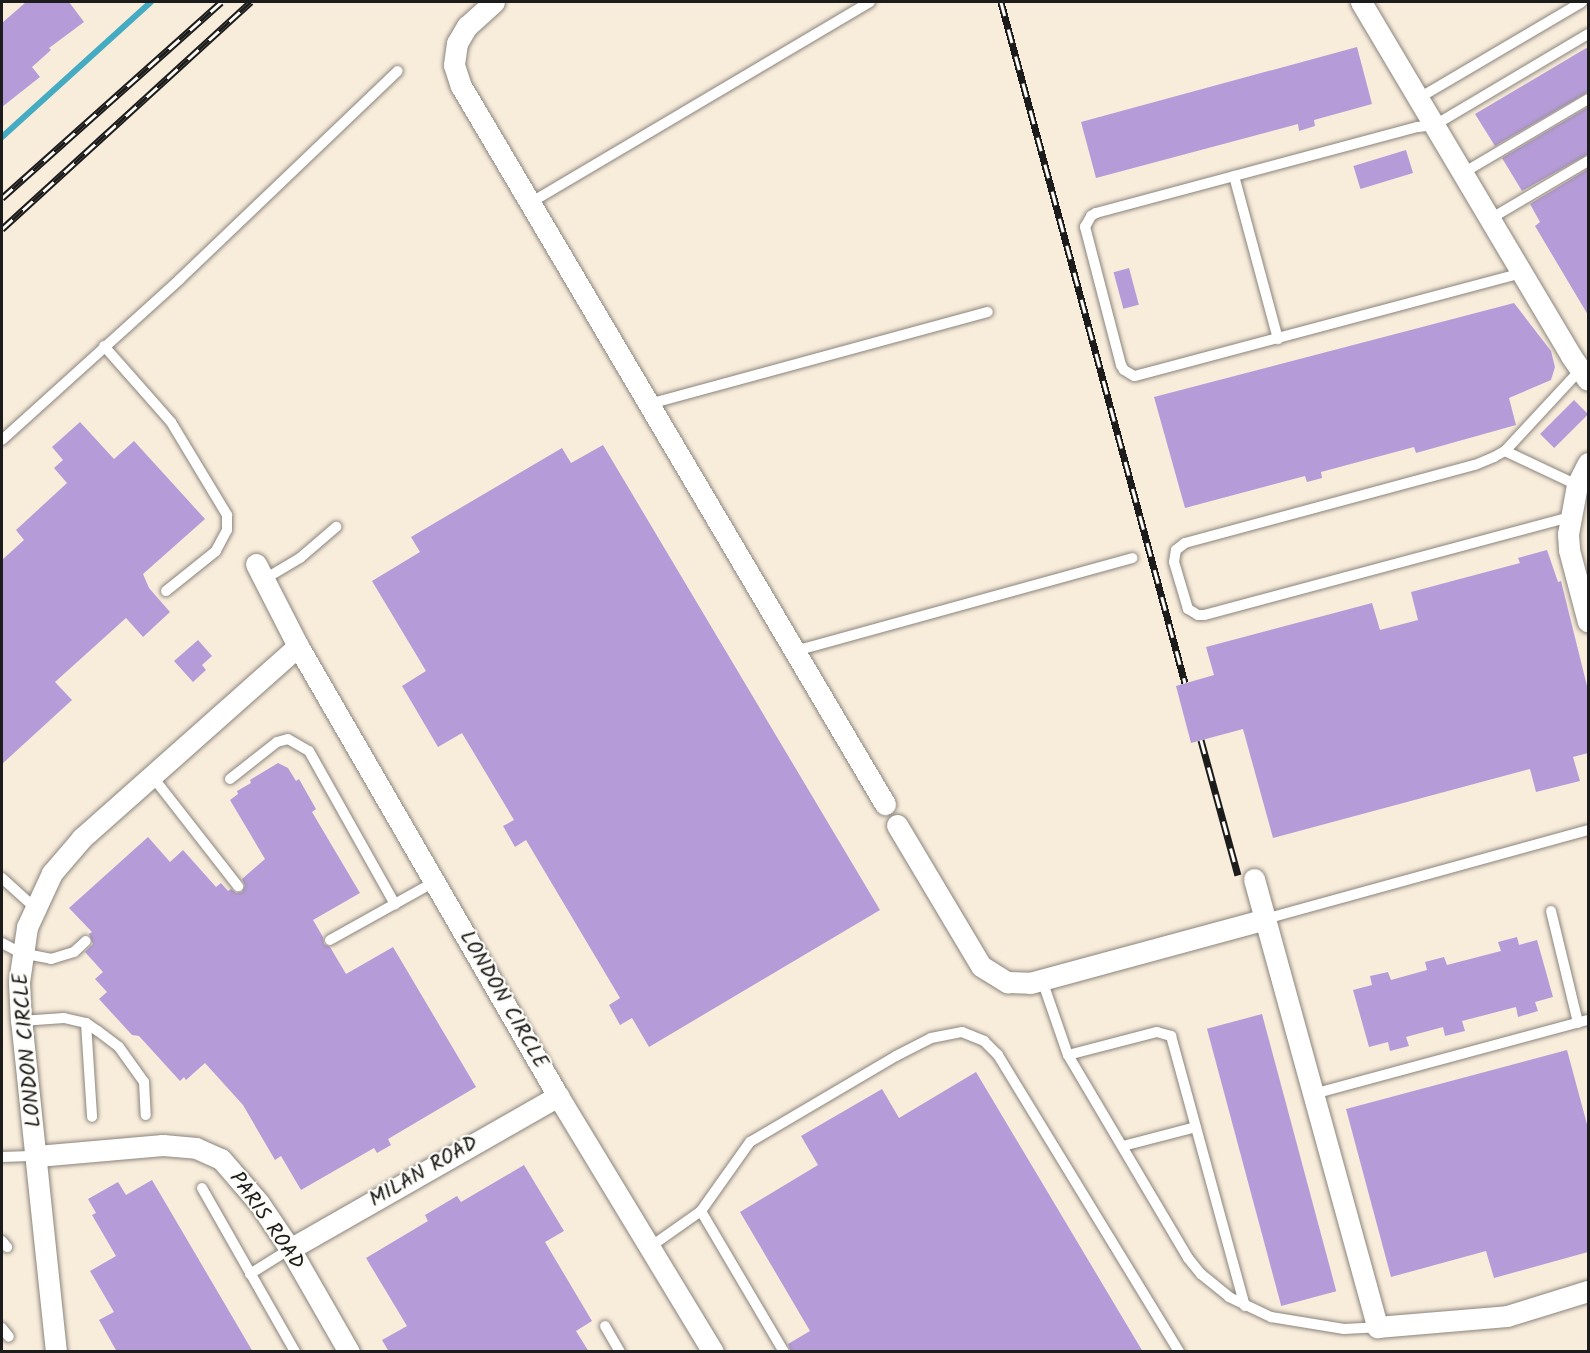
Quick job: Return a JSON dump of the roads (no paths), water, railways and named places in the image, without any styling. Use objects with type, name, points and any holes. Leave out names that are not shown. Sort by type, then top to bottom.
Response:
[{"type":"street","points":[[494,2],[461,34],[454,65],[461,86],[885,804]]},
{"type":"street","points":[[1361,2],[1584,375]]},
{"type":"street","points":[[1587,610],[1569,550],[1570,517],[1577,485],[1588,463]]},
{"type":"street","name":"LONDON CIRCLE","points":[[260,572],[298,646],[558,1096],[713,1352]]},
{"type":"street","name":"LONDON CIRCLE","points":[[56,1352],[21,1021],[19,982],[21,953],[34,907],[52,873],[82,838],[298,646]]},
{"type":"street","points":[[897,825],[981,966],[1007,982],[1042,980],[1265,919]]},
{"type":"street","points":[[1254,879],[1377,1327],[1507,1316],[1588,1291]]},
{"type":"street","name":"MILAN ROAD","points":[[290,1249],[558,1096]]},
{"type":"street","name":"PARIS ROAD","points":[[37,1156],[163,1145],[196,1148],[221,1159],[259,1203],[290,1249],[349,1352]]},
{"type":"lane","points":[[530,203],[870,2]]},
{"type":"lane","points":[[1419,98],[1582,2]]},
{"type":"lane","points":[[1522,273],[1134,376],[1124,370],[1121,365],[1085,233],[1087,221],[1091,216],[1418,127],[1435,125],[1588,34]]},
{"type":"lane","points":[[2,440],[398,71]]},
{"type":"lane","points":[[1463,173],[1588,99]]},
{"type":"lane","points":[[1490,219],[1588,161]]},
{"type":"lane","points":[[1234,176],[1278,339]]},
{"type":"lane","points":[[649,404],[988,312]]},
{"type":"lane","points":[[104,346],[171,422],[227,515],[227,530],[216,551],[166,591]]},
{"type":"lane","points":[[1570,517],[1204,615],[1198,615],[1188,609],[1173,556],[1179,546],[1185,543],[1475,465],[1506,451],[1584,375]]},
{"type":"lane","points":[[1506,451],[1577,485]]},
{"type":"lane","points":[[260,572],[300,558],[336,527]]},
{"type":"lane","points":[[795,651],[1132,558]]},
{"type":"lane","points":[[231,779],[277,742],[288,739],[309,751],[395,904]]},
{"type":"lane","points":[[152,776],[238,886]]},
{"type":"lane","points":[[1265,919],[1588,830]]},
{"type":"lane","points":[[2,878],[34,907]]},
{"type":"lane","points":[[330,940],[434,882]]},
{"type":"lane","points":[[1313,1094],[1583,1021],[1551,911]]},
{"type":"lane","points":[[2,943],[37,958],[65,957],[86,941]]},
{"type":"lane","points":[[1042,980],[1068,1055],[1188,1258],[1214,1287],[1245,1306],[1271,1317],[1344,1329],[1377,1327]]},
{"type":"lane","points":[[21,1021],[64,1018],[86,1023],[119,1047],[146,1087],[146,1115]]},
{"type":"lane","points":[[86,1023],[92,1117]]},
{"type":"lane","points":[[1068,1055],[1157,1032],[1167,1033],[1173,1040],[1245,1306]]},
{"type":"lane","points":[[650,1247],[701,1211],[750,1142],[896,1056],[949,1033],[969,1034],[984,1041],[998,1055],[1179,1352]]},
{"type":"lane","points":[[1122,1146],[1196,1126]]},
{"type":"lane","points":[[2,1157],[37,1156]]},
{"type":"lane","points":[[202,1188],[295,1352]]},
{"type":"lane","points":[[701,1211],[784,1352]]},
{"type":"lane","points":[[250,1274],[290,1249]]},
{"type":"lane","points":[[605,1326],[620,1352]]},
{"type":"lane","points":[[2,1328],[9,1337]]},
{"type":"waterway","points":[[2,137],[151,2]]},
{"type":"railway","points":[[2,198],[221,2]]},
{"type":"railway","points":[[2,229],[251,2]]},
{"type":"railway","points":[[1001,2],[1185,683]]},
{"type":"railway","points":[[1201,740],[1238,875]]}]
